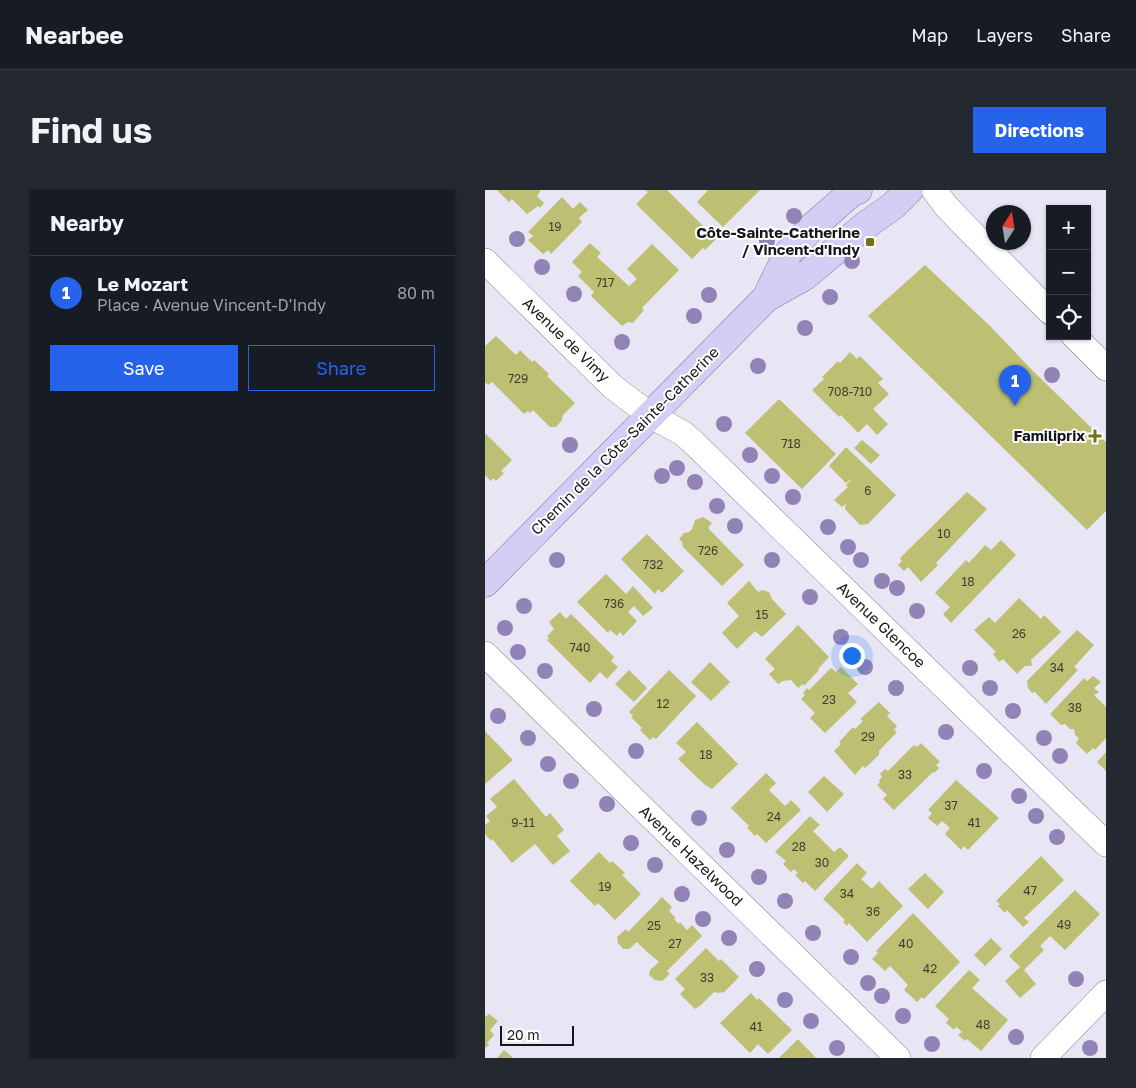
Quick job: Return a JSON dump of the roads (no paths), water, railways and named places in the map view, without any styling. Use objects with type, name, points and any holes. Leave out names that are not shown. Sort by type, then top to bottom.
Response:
[{"type":"main road","name":"Chemin de la Côte-Sainte-Catherine","points":[[766,298],[788,253],[831,210],[851,193],[858,190]]},
{"type":"main road","name":"Chemin de la Côte-Sainte-Catherine","points":[[485,583],[766,298],[805,276],[866,225],[893,206],[909,190]]},
{"type":"street","points":[[934,190],[946,206],[1046,308]]},
{"type":"street","name":"Avenue de Vimy","points":[[485,261],[613,387],[650,416]]},
{"type":"street","points":[[1077,340],[1106,368]]},
{"type":"street","name":"Avenue Glencoe","points":[[650,416],[684,434],[696,445],[1106,844]]},
{"type":"street","name":"Avenue Hazelwood","points":[[485,654],[898,1058]]},
{"type":"street","points":[[1043,1058],[1106,993]]},
{"type":"place","name":"Côte-Sainte-Catherine / Vincent-d'Indy","points":[[870,242]]},
{"type":"place","name":"Le Mozart","points":[[1015,406]]},
{"type":"place","name":"Familiprix","points":[[1095,436]]}]
